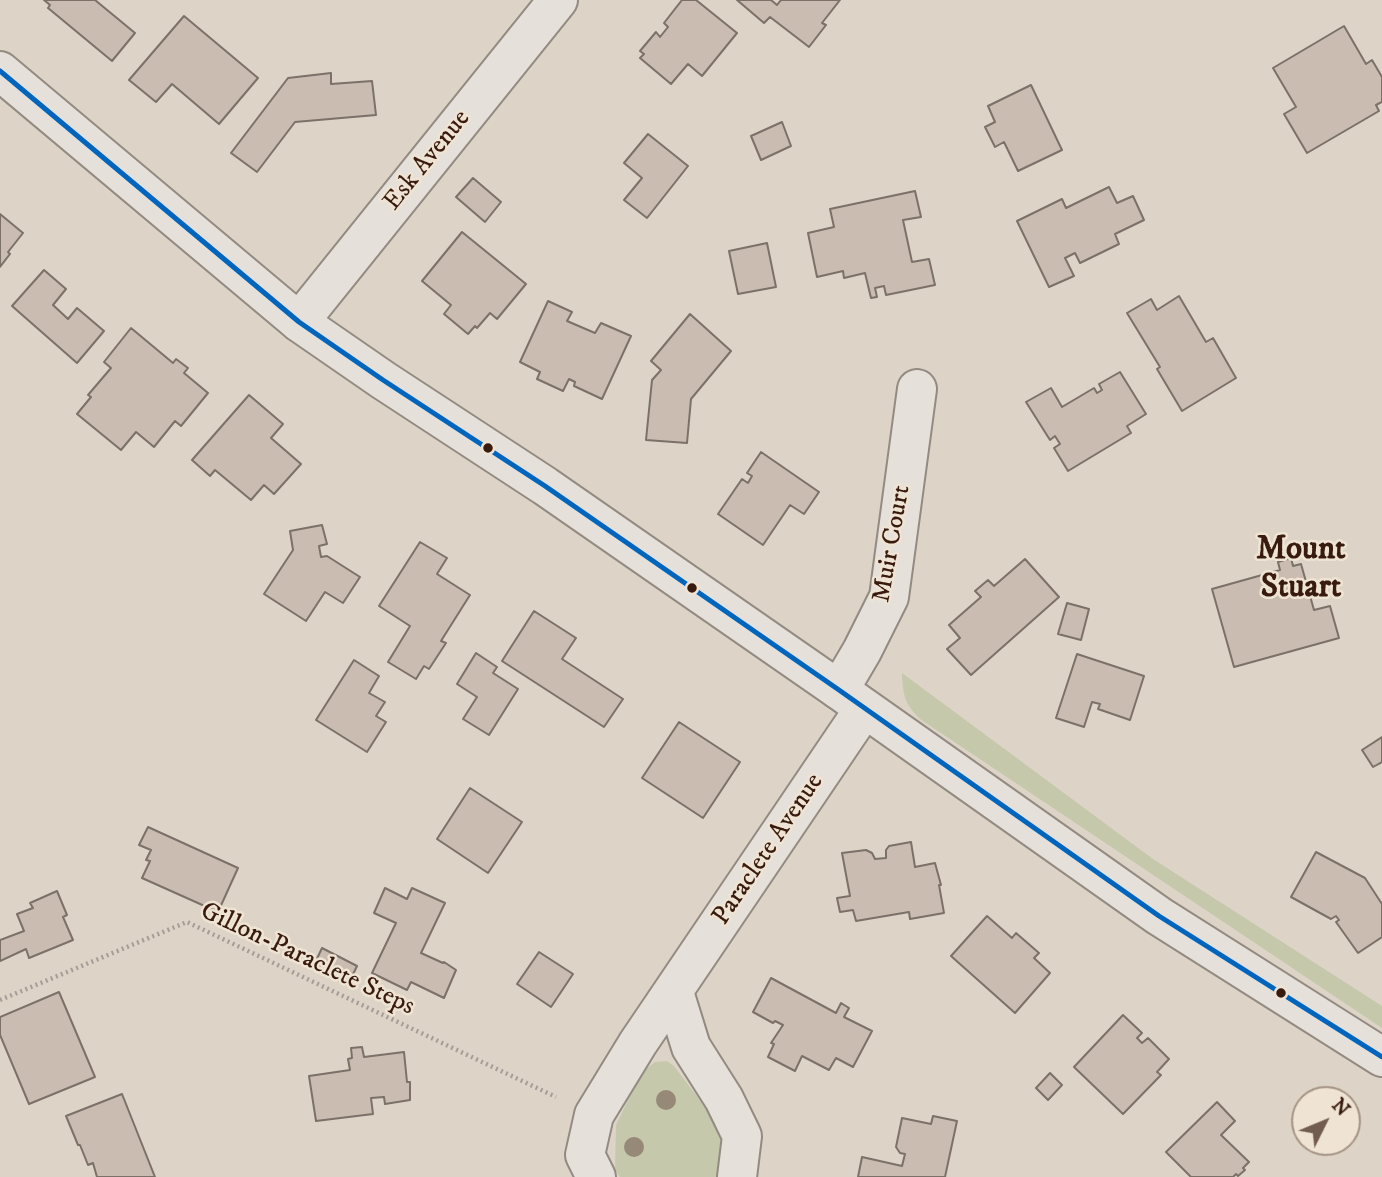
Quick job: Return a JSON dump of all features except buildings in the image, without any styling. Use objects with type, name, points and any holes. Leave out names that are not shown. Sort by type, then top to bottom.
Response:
[{"type":"street","name":"Esk Avenue","points":[[299,322],[558,0]]},
{"type":"street","points":[[0,71],[299,322],[545,486],[1159,916],[1382,1057]]},
{"type":"street","name":"Muir Court","points":[[852,699],[862,651],[889,597],[917,389]]},
{"type":"street","name":"Paraclete Avenue","points":[[596,1177],[585,1155],[594,1115],[674,992],[852,699]]},
{"type":"street","points":[[674,992],[691,1047],[724,1099],[742,1136],[737,1177]]},
{"type":"path","name":"Gillon-Paraclete Steps","points":[[0,1000],[187,922],[594,1115]]},
{"type":"green space","points":[[902,673],[1153,859],[1382,1006],[1382,1028],[920,719],[905,698]]},
{"type":"green space","points":[[667,1061],[674,1066],[723,1135],[720,1166],[716,1177],[620,1177],[615,1170],[616,1125],[641,1073],[655,1062]]},
{"type":"transit line","points":[[0,71],[299,322],[545,486],[1159,916],[1382,1057]]},
{"type":"district","name":"Mount Stuart","points":[[1301,570]]}]
